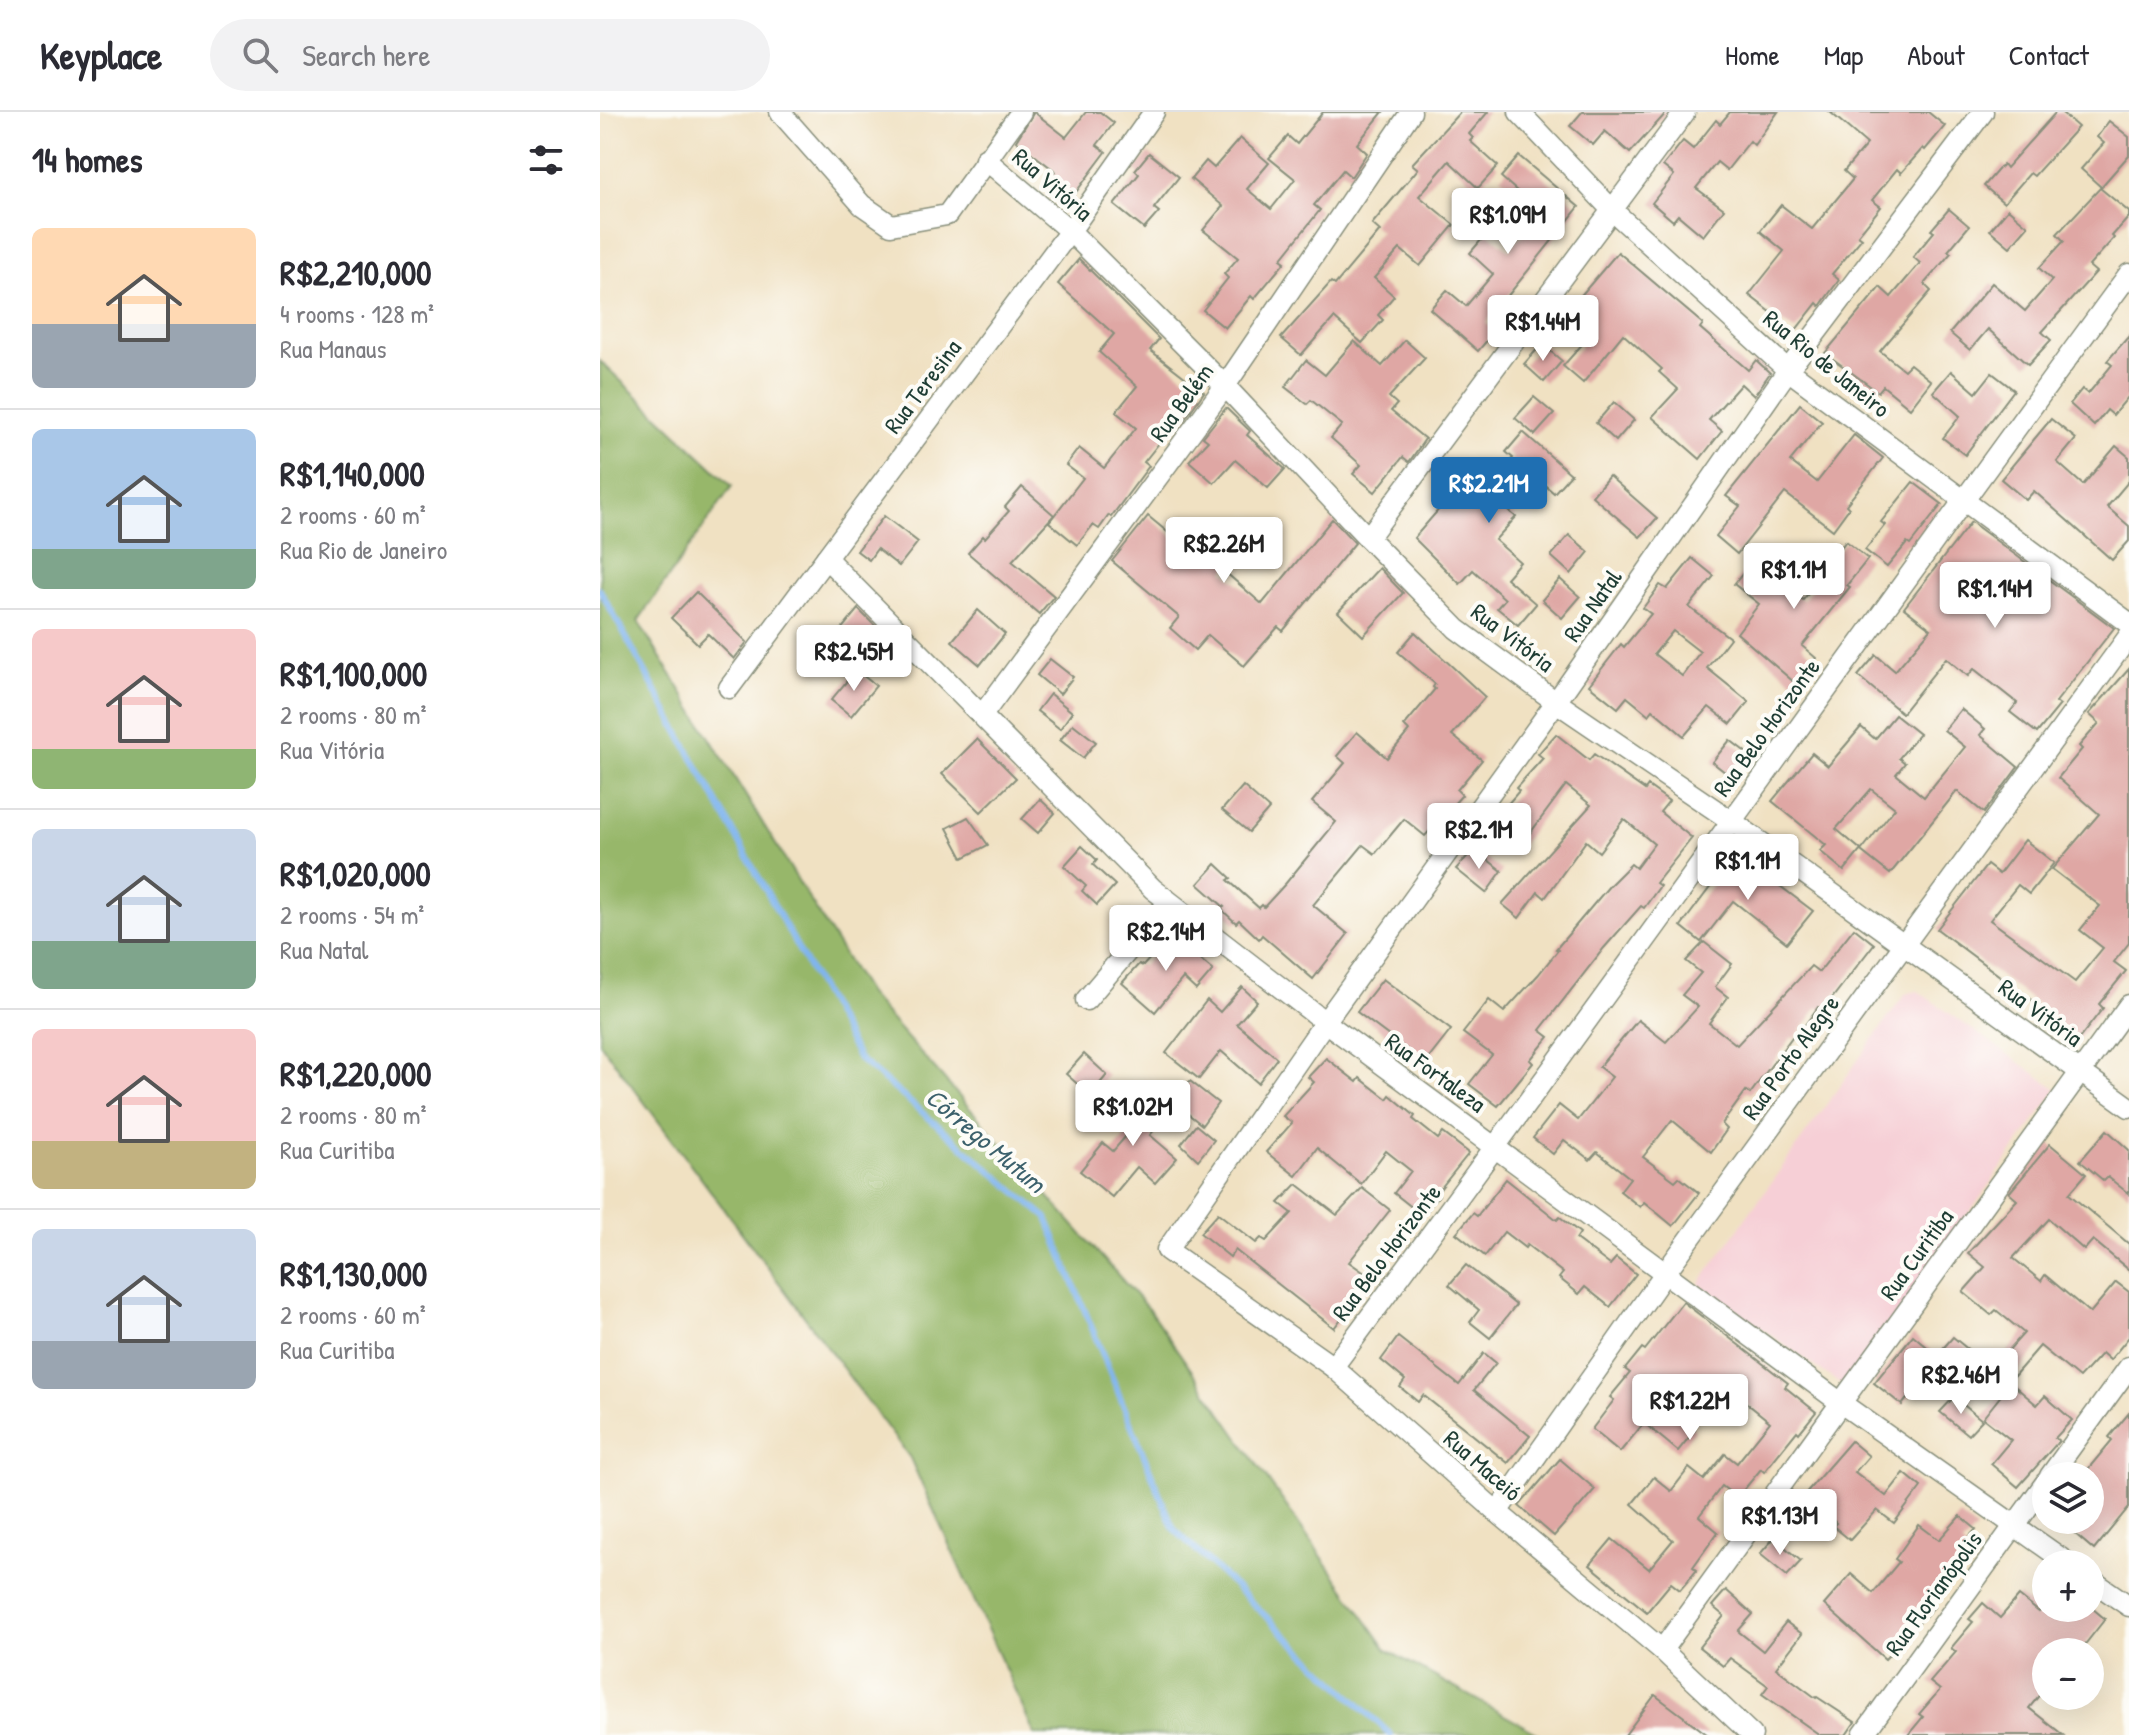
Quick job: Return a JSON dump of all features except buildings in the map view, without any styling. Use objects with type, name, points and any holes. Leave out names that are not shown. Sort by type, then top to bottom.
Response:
[{"type":"street","points":[[780,112],[862,205],[891,225],[947,215],[985,159]]},
{"type":"street","name":"Rua Vitória","points":[[1021,112],[985,159],[1070,231],[1225,386],[1457,629],[1556,702],[1730,820],[2129,1107]]},
{"type":"street","name":"Rua Teresina","points":[[729,688],[1070,231],[1154,112]]},
{"type":"street","name":"Rua Belém","points":[[983,714],[1225,386],[1411,112]]},
{"type":"street","name":"Rua Rio de Janeiro","points":[[1519,112],[1613,211],[1788,370],[2129,623]]},
{"type":"street","points":[[1368,538],[1685,112]]},
{"type":"street","name":"Rua Natal","points":[[1167,1250],[1788,370],[1983,112]]},
{"type":"street","name":"Rua Belo Horizonte","points":[[1333,1367],[1496,1148],[1730,820],[2129,274]]},
{"type":"street","name":"Rua Fortaleza","points":[[826,558],[1169,902],[1325,1022],[1841,1403],[2049,1550]]},
{"type":"street","name":"Rua Porto Alegre","points":[[1497,1512],[1665,1273],[2129,636]]},
{"type":"street","points":[[1086,1000],[1169,902]]},
{"type":"street","name":"Rua Curitiba","points":[[1662,1650],[2129,1005]]},
{"type":"street","name":"Rua Maceió","points":[[1167,1250],[1333,1367],[1497,1512],[1662,1650],[1752,1735]]},
{"type":"street","points":[[2060,1462],[2129,1367]]},
{"type":"street","name":"Rua Florianópolis","points":[[1863,1735],[2032,1501]]},
{"type":"street","points":[[2104,1589],[2129,1606]]},
{"type":"shaded area","points":[[1918,991],[2057,1089],[1846,1388],[1699,1284],[1905,994]]},
{"type":"green space","points":[[600,361],[732,486],[638,621],[868,994],[1150,1311],[1387,1650],[1540,1735],[1035,1735],[910,1458],[600,1043]]},
{"type":"waterway","name":"Córrego Mutum","points":[[600,590],[859,1059],[1047,1218],[1174,1529],[1391,1735]]}]
